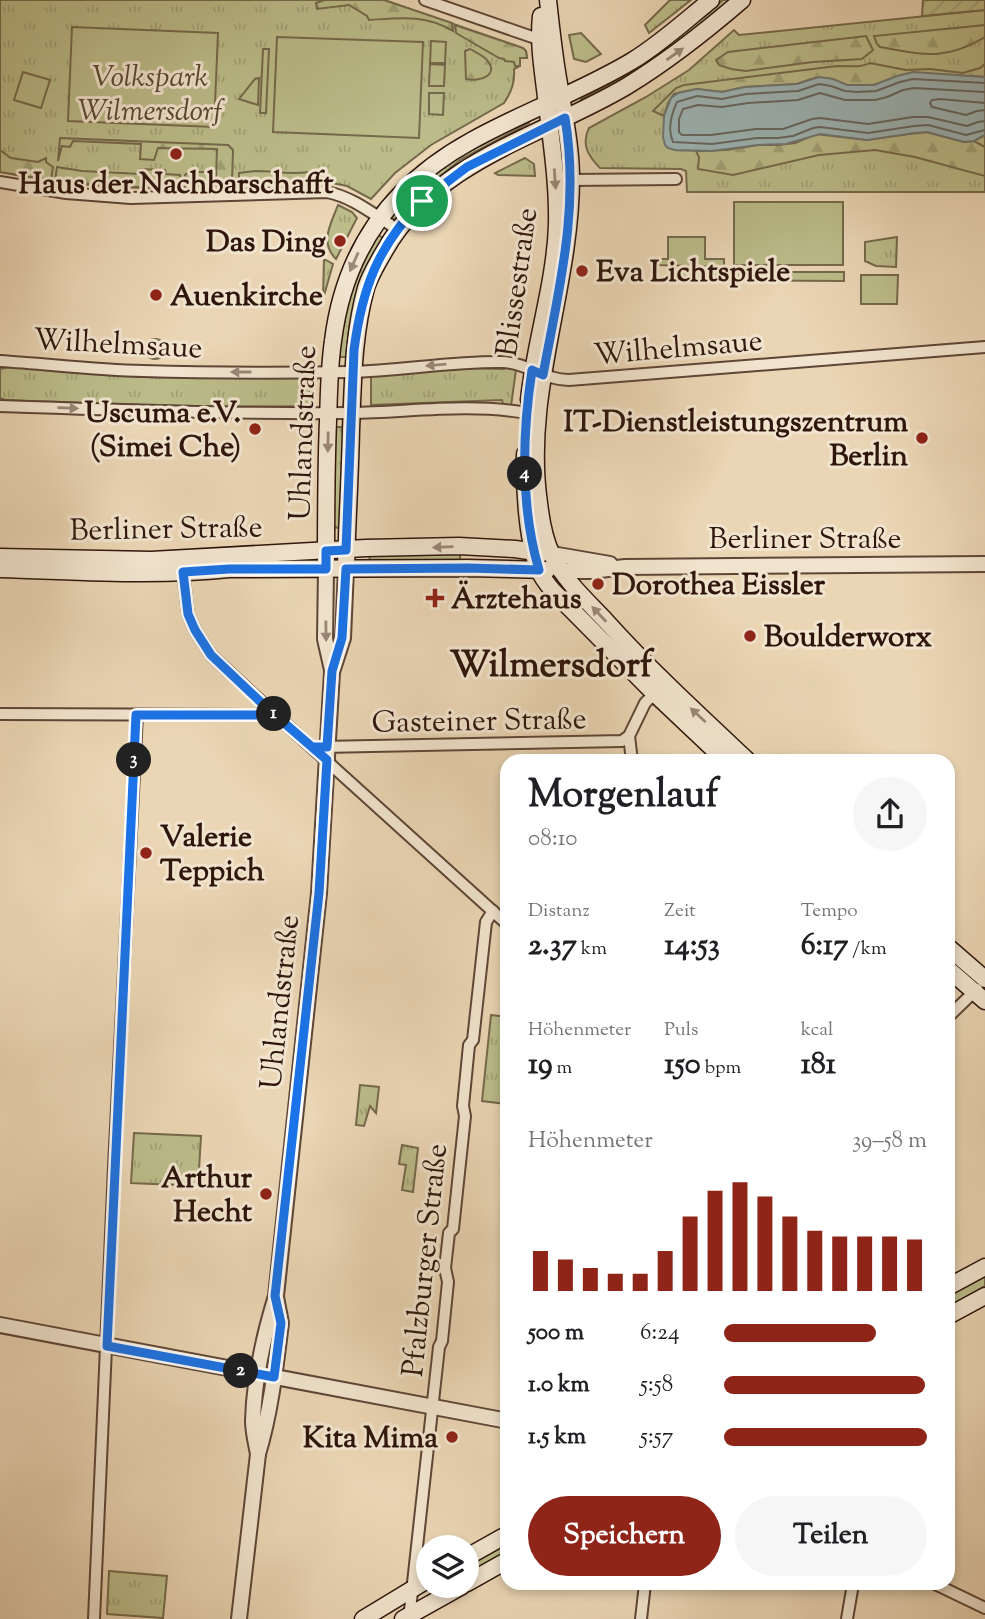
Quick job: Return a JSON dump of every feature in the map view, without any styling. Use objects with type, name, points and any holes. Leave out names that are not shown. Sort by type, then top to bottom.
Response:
[{"type":"main road","name":"Blissestraße","points":[[546,0],[541,20],[541,40],[554,100]]},
{"type":"main road","name":"Blissestraße","points":[[546,0],[557,122],[556,232],[538,373],[535,458],[540,512],[544,534],[560,571],[611,627],[660,688]]},
{"type":"main road","name":"Uhlandstraße","points":[[326,569],[328,412],[332,341],[342,295],[356,256],[379,218],[408,185],[435,163],[470,141],[634,60],[711,0]]},
{"type":"main road","name":"Uhlandstraße","points":[[346,569],[357,328],[367,286],[397,229],[422,201],[458,173],[628,85],[673,56],[743,0]]},
{"type":"main road","name":"Blissestraße","points":[[557,122],[569,144],[571,180],[568,236],[562,276],[527,413],[524,467],[533,551],[539,570],[553,591],[660,688]]},
{"type":"main road","name":"Berliner Straße","points":[[0,557],[152,560],[463,547],[552,554]]},
{"type":"main road","name":"Berliner Straße","points":[[0,569],[183,572],[229,569],[468,568],[560,571]]},
{"type":"main road","points":[[660,688],[720,754]]},
{"type":"main road","points":[[660,688],[740,754]]},
{"type":"main road","points":[[955,954],[982,982]]},
{"type":"main road","points":[[955,971],[982,982]]},
{"type":"main road","points":[[955,1283],[985,1267]]},
{"type":"main road","points":[[955,1312],[985,1296]]},
{"type":"main road","points":[[479,1550],[500,1538]]},
{"type":"main road","points":[[479,1576],[500,1564]]},
{"type":"main road","points":[[363,1619],[416,1586]]},
{"type":"main road","points":[[407,1618],[441,1598]]},
{"type":"street","points":[[425,0],[541,40]]},
{"type":"street","name":"Blissestraße","points":[[571,180],[676,179]]},
{"type":"street","points":[[0,182],[66,193],[131,198],[327,192],[352,201],[397,229]]},
{"type":"street","name":"Wilhelmsaue","points":[[0,361],[145,371],[330,372],[504,362],[520,364],[556,380],[584,380],[985,346]]},
{"type":"street","points":[[0,406],[190,413],[489,408],[527,413]]},
{"type":"street","name":"Berliner Straße","points":[[552,554],[625,567]]},
{"type":"street","name":"Berliner Straße","points":[[560,571],[625,567],[985,564]]},
{"type":"street","name":"Uhlandstraße","points":[[326,569],[325,639],[332,671]]},
{"type":"street","name":"Uhlandstraße","points":[[258,1454],[253,1420],[258,1374],[275,1296],[319,893],[332,671],[342,638],[346,569]]},
{"type":"street","points":[[0,714],[259,715],[267,708],[211,655],[195,630],[188,614],[183,572]]},
{"type":"street","points":[[631,754],[629,736],[645,703],[660,688]]},
{"type":"street","name":"Gasteiner Straße","points":[[267,708],[312,747],[327,754],[622,741],[629,736]]},
{"type":"street","points":[[94,1619],[136,715]]},
{"type":"street","points":[[327,754],[500,918]]},
{"type":"street","name":"Pfalzburger Straße","points":[[407,1618],[449,1282],[445,1268],[449,1233],[453,1229],[464,1127],[463,1106],[469,1045],[473,1040],[486,922],[493,911]]},
{"type":"street","points":[[955,1010],[982,982]]},
{"type":"street","name":"Uhlandstraße","points":[[239,1619],[258,1454],[266,1428],[281,1323],[275,1296]]},
{"type":"street","points":[[0,1325],[500,1419]]},
{"type":"street","points":[[641,1619],[644,1590]]},
{"type":"street","points":[[847,1619],[852,1590]]},
{"type":"street","points":[[948,1590],[985,1608]]},
{"type":"green space","name":"Volkspark Wilmersdorf","points":[[0,0],[384,0],[523,48],[527,58],[520,58],[520,66],[514,69],[512,86],[504,103],[431,145],[395,173],[371,199],[347,186],[327,182],[155,188],[77,184],[0,172]]},
{"type":"green space","points":[[325,0],[384,0],[452,23],[453,31],[422,20],[369,20],[349,5],[317,9],[316,3]]},
{"type":"green space","points":[[670,0],[691,0],[649,33],[645,25]]},
{"type":"green space","points":[[723,0],[732,0],[654,62],[582,103],[581,99],[635,70]]},
{"type":"green space","points":[[923,0],[985,0],[985,10],[922,16]]},
{"type":"green space","points":[[985,10],[985,77],[675,150],[712,151],[741,148],[820,134],[867,140],[915,133],[974,141],[985,135],[985,192],[687,192],[686,171],[600,168],[587,150],[589,128],[689,70],[734,30],[739,35]]},
{"type":"green space","points":[[455,25],[523,48],[527,58],[520,58],[520,66],[515,66],[514,62],[499,58],[456,33]]},
{"type":"green space","points":[[985,25],[985,37],[946,53],[922,54],[880,47],[874,36]]},
{"type":"green space","points":[[72,27],[218,33],[214,127],[68,121]]},
{"type":"green space","points":[[581,33],[601,54],[586,62],[574,59],[569,35]]},
{"type":"green space","points":[[866,36],[873,50],[862,59],[746,71],[719,65],[716,60],[728,52]]},
{"type":"green space","points":[[277,37],[423,42],[419,138],[273,132]]},
{"type":"green space","points":[[431,41],[446,42],[445,63],[430,63]]},
{"type":"green space","points":[[263,49],[269,49],[266,113],[260,113]]},
{"type":"green space","points":[[470,49],[490,65],[490,73],[487,76],[466,79],[465,51]]},
{"type":"green space","points":[[870,63],[906,70],[930,69],[963,73],[985,64],[985,77],[930,74],[888,80],[874,85],[847,85],[827,78],[722,92],[697,89],[674,94],[664,116],[653,111],[676,88],[684,85]]},
{"type":"green space","points":[[430,64],[445,65],[444,86],[429,86]]},
{"type":"green space","points":[[23,72],[50,80],[41,108],[14,100]]},
{"type":"green space","points":[[259,78],[258,105],[239,99],[255,79]]},
{"type":"green space","points":[[429,93],[444,93],[443,115],[429,114]]},
{"type":"green space","points":[[529,119],[529,123],[460,160],[417,196],[395,220],[391,218],[417,187],[460,155]]},
{"type":"green space","points":[[927,132],[964,142],[974,141],[985,147],[985,176],[915,157],[875,150],[819,155],[733,175],[698,169],[699,157],[696,151],[795,143],[816,134],[867,140]]},
{"type":"green space","points":[[60,138],[228,145],[233,150],[232,182],[229,185],[186,187],[185,175],[189,172],[207,172],[208,178],[216,178],[217,149],[158,148],[154,160],[140,159],[141,144],[73,141],[70,147],[62,146],[58,161]]},
{"type":"green space","points":[[0,150],[11,158],[38,162],[46,158],[46,162],[53,167],[51,180],[0,172]]},
{"type":"green space","points":[[525,158],[534,164],[535,176],[495,173]]},
{"type":"green space","points":[[57,167],[140,174],[140,169],[165,170],[166,174],[180,175],[181,187],[123,187],[55,181]]},
{"type":"green space","points":[[309,172],[317,181],[243,185],[239,181],[239,173]]},
{"type":"green space","points":[[734,202],[843,202],[843,265],[734,265]]},
{"type":"green space","points":[[338,205],[352,212],[357,218],[336,259],[327,239]]},
{"type":"green space","points":[[377,234],[383,238],[357,295],[346,357],[339,357],[350,290]]},
{"type":"green space","points":[[668,237],[705,237],[705,259],[724,259],[724,267],[659,265],[659,259],[668,259]]},
{"type":"green space","points":[[897,237],[896,267],[876,266],[865,261],[865,242]]},
{"type":"green space","points":[[324,259],[333,264],[323,299]]},
{"type":"green space","points":[[671,272],[844,272],[844,281],[671,280]]},
{"type":"green space","points":[[861,275],[898,275],[897,304],[861,304]]},
{"type":"green space","points":[[155,339],[162,342],[165,349],[162,356],[155,359],[148,356],[145,349],[148,342]]},
{"type":"green space","points":[[9,367],[141,377],[311,376],[310,409],[308,406],[194,406],[5,400],[0,398],[0,369]]},
{"type":"green space","points":[[505,367],[516,370],[511,406],[503,404],[502,400],[371,405],[371,376]]},
{"type":"green space","points":[[335,427],[345,427],[341,527],[333,528]]},
{"type":"green space","points":[[459,553],[460,561],[369,562],[370,555]]},
{"type":"green space","points":[[491,1015],[500,1016],[500,1103],[482,1101]]},
{"type":"green space","points":[[360,1085],[379,1087],[376,1113],[370,1106],[364,1126],[356,1125]]},
{"type":"green space","points":[[134,1133],[201,1136],[198,1186],[131,1183]]},
{"type":"green space","points":[[402,1145],[418,1148],[413,1192],[402,1190],[406,1165],[399,1164]]},
{"type":"green space","points":[[985,1275],[985,1286],[955,1303],[955,1291]]},
{"type":"green space","points":[[500,1546],[500,1556],[479,1568],[479,1557]]},
{"type":"green space","points":[[109,1571],[167,1576],[163,1618],[107,1614]]},
{"type":"water","points":[[913,72],[985,77],[985,135],[974,141],[964,142],[927,132],[867,140],[820,134],[786,144],[712,151],[675,150],[665,145],[664,116],[671,98],[678,93],[697,89],[722,92],[745,87],[797,84],[819,77],[847,85],[874,85]]},
{"type":"place","name":"Haus der Nachbarschafft","points":[[176,154]]},
{"type":"place","name":"Das Ding","points":[[340,241]]},
{"type":"place","name":"Eva Lichtspiele","points":[[582,271]]},
{"type":"place","name":"Auenkirche","points":[[156,295]]},
{"type":"place","name":"Uscuma e.V. (Simei Che)","points":[[255,429]]},
{"type":"place","name":"IT-Dienstleistungszentrum Berlin","points":[[922,438]]},
{"type":"place","name":"Dorothea Eissler","points":[[598,584]]},
{"type":"place","name":"Ärztehaus","points":[[435,598]]},
{"type":"place","name":"Boulderworx","points":[[750,636]]},
{"type":"place","name":"Valerie Teppich","points":[[146,853]]},
{"type":"place","name":"Arthur Hecht","points":[[266,1194]]},
{"type":"place","name":"Kita Mima","points":[[452,1437]]},
{"type":"district","name":"Wilmersdorf","points":[[551,663]]},
{"type":"route","points":[[422,201],[397,229],[378,261],[367,286],[357,328],[346,550],[326,551],[326,569],[183,572],[188,614],[211,655],[267,708],[327,760],[319,893],[275,1296],[281,1323],[274,1377],[107,1346],[136,715],[259,715],[267,708],[312,747],[327,747],[332,671],[342,638],[346,569],[539,570],[533,551],[526,495],[526,432],[532,370],[543,375],[568,236],[571,180],[565,118],[467,167],[422,201]]}]
